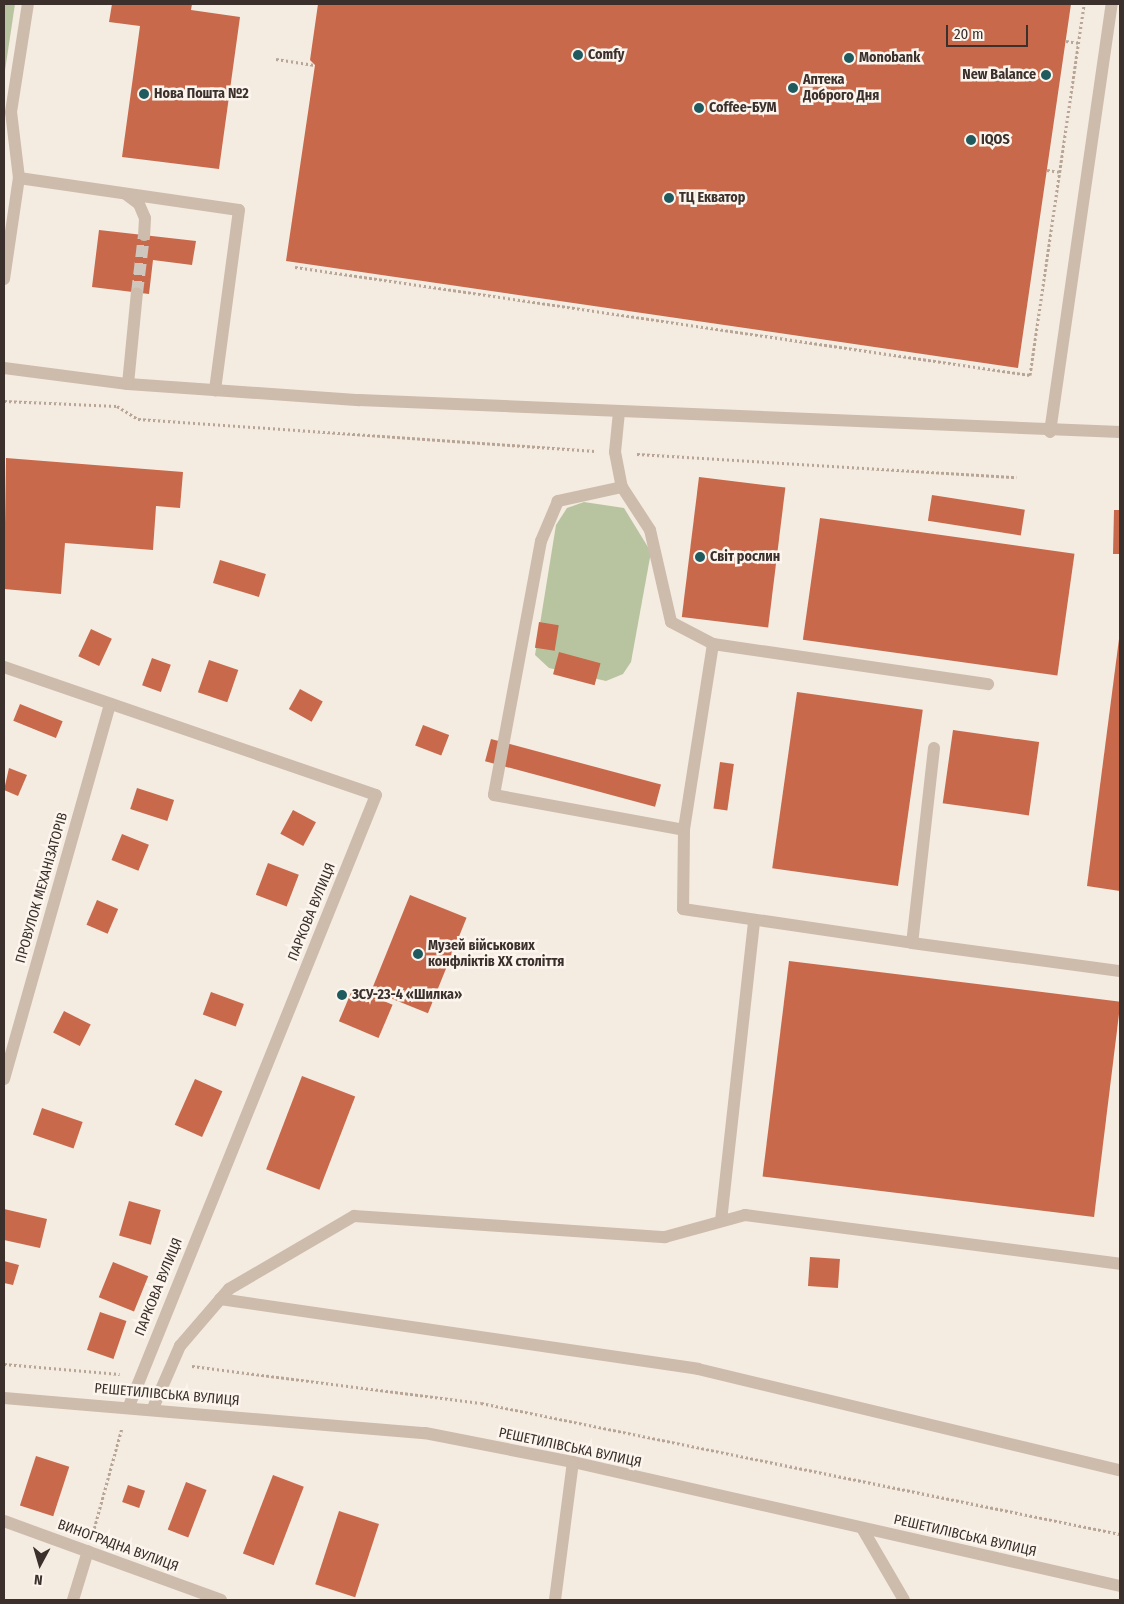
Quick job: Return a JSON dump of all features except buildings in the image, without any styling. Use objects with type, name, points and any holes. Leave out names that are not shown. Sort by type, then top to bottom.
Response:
[{"type":"street","points":[[4,279],[19,178],[11,112],[28,4]]},
{"type":"street","points":[[1050,432],[1112,4]]},
{"type":"street","points":[[19,178],[239,210],[215,390]]},
{"type":"street","points":[[127,195],[139,204],[145,218],[144,235]]},
{"type":"street","points":[[128,384],[137,293]]},
{"type":"street","points":[[4,368],[128,384],[215,390],[619,412],[1050,432],[1120,432]]},
{"type":"street","points":[[619,412],[616,452],[622,487],[650,530],[671,622],[713,644],[988,684]]},
{"type":"street","points":[[622,487],[558,501],[541,541],[494,795],[684,830]]},
{"type":"street","points":[[713,644],[684,830],[683,909],[754,922],[1120,971]]},
{"type":"street","name":"ПАРКОВА ВУЛИЦЯ","points":[[4,667],[376,795],[129,1406]]},
{"type":"street","name":"ПРОВУЛОК МЕХАНІЗАТОРІВ","points":[[4,1079],[110,704]]},
{"type":"street","points":[[912,943],[934,748]]},
{"type":"street","points":[[721,1222],[754,922]]},
{"type":"street","points":[[153,1408],[180,1346],[229,1289],[354,1216],[666,1237],[745,1215],[1120,1264]]},
{"type":"street","points":[[220,1299],[698,1369],[1120,1470]]},
{"type":"street","name":"РЕШЕТИЛІВСЬКА ВУЛИЦЯ","points":[[4,1398],[129,1406],[424,1433],[573,1462],[1120,1586]]},
{"type":"street","points":[[555,1600],[573,1462]]},
{"type":"street","name":"ВИНОГРАДНА ВУЛИЦЯ","points":[[4,1521],[221,1600]]},
{"type":"street","points":[[862,1528],[904,1600]]},
{"type":"street","points":[[72,1600],[88,1550]]},
{"type":"path","points":[[295,267],[1030,376],[1084,4]]},
{"type":"path","points":[[1066,41],[1078,43]]},
{"type":"path","points":[[276,59],[315,65]]},
{"type":"path","points":[[1047,170],[1059,172]]},
{"type":"path","points":[[4,401],[117,406],[138,419],[616,452],[752,464],[1016,477]]},
{"type":"path","points":[[172,1363],[481,1403],[1120,1534]]},
{"type":"path","points":[[4,1364],[140,1375]]},
{"type":"path","points":[[88,1550],[129,1406]]},
{"type":"green space","points":[[4,4],[15,4],[4,77]]},
{"type":"green space","points":[[584,502],[624,508],[651,552],[631,662],[623,674],[606,681],[549,668],[535,655],[556,525],[567,508]]},
{"type":"tunnel","points":[[137,293],[144,235]]},
{"type":"place","name":"Comfy","points":[[578,55]]},
{"type":"place","name":"Monobank","points":[[849,58]]},
{"type":"place","name":"New Balance","points":[[1046,75]]},
{"type":"place","name":"Аптека Доброго Дня","points":[[793,88]]},
{"type":"place","name":"Нова Пошта №2","points":[[144,94]]},
{"type":"place","name":"Coffee-БУМ","points":[[699,108]]},
{"type":"place","name":"IQOS","points":[[971,140]]},
{"type":"place","name":"ТЦ Екватор","points":[[669,198]]},
{"type":"place","name":"Світ рослин","points":[[700,557]]},
{"type":"place","name":"Музей військових конфліктів ХХ століття","points":[[418,954]]},
{"type":"place","name":"ЗСУ-23-4 «Шилка»","points":[[342,995]]}]
